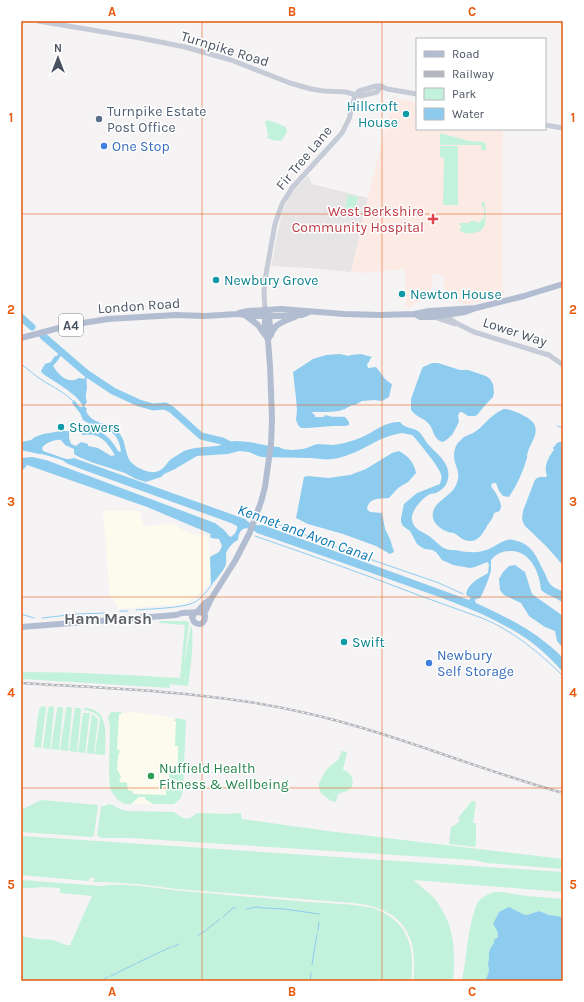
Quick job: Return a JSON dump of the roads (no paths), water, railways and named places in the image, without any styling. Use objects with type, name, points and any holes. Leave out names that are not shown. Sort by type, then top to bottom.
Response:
[{"type":"main road","name":"London Road","points":[[237,314],[248,311],[266,314],[282,309],[359,315],[415,314],[421,312],[444,315],[460,313],[563,284]]},
{"type":"main road","name":"London Road","points":[[432,314],[476,308]]},
{"type":"main road","name":"London Road","points":[[21,338],[74,324],[108,319],[176,315],[302,315],[309,312]]},
{"type":"main road","points":[[211,599],[195,614],[194,622],[196,624],[202,624],[205,619],[204,614],[211,599],[235,562],[256,518],[265,487],[271,444],[272,419],[269,337],[266,314]]},
{"type":"main road","points":[[245,315],[258,325],[269,337]]},
{"type":"main road","points":[[269,337],[281,322],[302,315]]},
{"type":"main road","points":[[21,627],[195,614],[202,612],[204,614]]},
{"type":"street","name":"Turnpike Road","points":[[38,21],[185,47],[237,63],[305,88],[318,91],[346,92],[360,96],[377,92],[381,86],[416,94]]},
{"type":"street","name":"Fir Tree Lane","points":[[266,314],[264,293],[266,274],[275,224],[282,204],[292,188],[342,133],[349,119],[355,95]]},
{"type":"street","points":[[546,124],[563,128]]},
{"type":"street","points":[[458,324],[457,318],[460,313]]},
{"type":"street","name":"Lower Way","points":[[432,314],[451,323],[458,324]]},
{"type":"street","name":"Lower Way","points":[[444,315],[474,332],[542,352],[563,365]]},
{"type":"water","points":[[58,353],[61,356],[53,366],[64,378],[68,380],[75,380],[79,378],[84,379],[86,376],[87,402],[84,406],[87,409],[86,411],[89,416],[110,426],[118,432],[123,439],[130,461],[138,468],[150,472],[160,471],[170,460],[184,451],[217,446],[233,441],[251,442],[294,450],[303,449],[318,444],[340,444],[360,438],[384,425],[395,422],[400,422],[404,426],[418,431],[444,461],[448,472],[448,481],[440,491],[430,494],[420,502],[412,517],[414,526],[448,550],[479,552],[511,540],[519,541],[528,546],[537,558],[550,584],[563,592],[563,603],[541,590],[539,577],[533,564],[528,558],[523,554],[510,551],[499,553],[491,560],[491,570],[486,585],[480,598],[475,600],[476,603],[522,626],[554,649],[563,658],[563,672],[535,645],[503,624],[486,616],[451,601],[257,533],[247,528],[240,532],[238,540],[229,548],[226,554],[225,567],[211,585],[210,557],[219,552],[222,546],[219,539],[211,538],[211,534],[147,507],[30,466],[27,465],[21,470],[21,458],[32,457],[46,460],[215,523],[230,537],[237,529],[237,526],[231,523],[81,469],[62,460],[21,450],[21,442],[31,440],[43,434],[69,431],[71,444],[76,446],[81,442],[88,444],[88,446],[98,448],[111,456],[115,455],[102,438],[93,435],[82,435],[79,430],[82,429],[81,427],[99,431],[108,437],[118,451],[121,451],[119,442],[112,432],[83,420],[80,413],[72,403],[74,400],[80,407],[83,407],[76,397],[42,373],[41,371],[45,364],[51,362],[55,356],[57,356]],"holes":[[[402,433],[412,435],[436,465],[441,474],[441,479],[440,484],[417,493],[404,504],[401,522],[403,526],[410,531],[417,544],[425,549],[436,552],[442,560],[453,565],[470,568],[487,562],[489,564],[488,573],[475,581],[468,589],[466,593],[467,596],[471,597],[469,600],[263,525],[253,524],[245,519],[74,458],[66,459],[43,451],[42,448],[45,444],[56,440],[61,440],[65,445],[74,449],[74,454],[79,457],[146,482],[161,477],[197,456],[228,454],[239,451],[249,452],[262,457],[332,459],[350,454],[386,437]]]},
{"type":"water","points":[[340,354],[349,356],[361,354],[372,357],[367,364],[368,368],[376,367],[384,378],[392,384],[389,397],[382,401],[362,401],[339,411],[312,412],[315,417],[323,417],[326,415],[345,417],[349,422],[349,425],[301,428],[296,420],[297,410],[293,372],[313,359],[326,355]]},
{"type":"water","points":[[432,363],[438,363],[460,370],[468,370],[486,376],[493,384],[493,397],[475,416],[468,416],[460,412],[458,415],[459,422],[452,435],[442,442],[435,437],[431,426],[411,410],[411,399],[421,371],[423,367]]},
{"type":"water","points":[[504,409],[517,412],[530,420],[535,426],[535,436],[527,454],[522,473],[509,497],[503,496],[496,483],[493,483],[491,485],[497,495],[501,508],[498,512],[494,513],[482,534],[476,540],[465,540],[454,533],[446,531],[435,522],[433,518],[434,508],[452,491],[457,482],[458,474],[454,455],[457,444],[461,439],[474,433],[494,415]]},
{"type":"water","points":[[559,442],[563,442],[563,565],[525,526],[522,518],[523,511],[534,482],[540,477],[546,477],[547,462],[554,450],[553,447]]},
{"type":"water","points":[[399,451],[410,460],[416,473],[408,482],[398,488],[389,498],[370,502],[367,509],[370,512],[382,513],[385,529],[394,552],[390,554],[376,546],[343,534],[308,524],[296,518],[304,477],[328,478],[350,475],[366,469],[392,453]]},
{"type":"water","points":[[515,565],[525,572],[532,594],[563,616],[563,648],[557,641],[555,631],[545,627],[529,616],[521,603],[504,595],[500,590],[499,579],[503,572],[509,566]]},
{"type":"water","points":[[509,907],[527,915],[539,911],[549,915],[563,917],[563,981],[487,981],[486,979],[489,971],[489,952],[494,940],[498,937],[497,930],[493,924],[499,912]]},
{"type":"waterway","points":[[21,317],[32,327]]},
{"type":"waterway","points":[[43,336],[86,373],[113,391],[139,403],[153,407],[165,406],[171,409],[201,436],[222,441],[234,447]]},
{"type":"waterway","points":[[21,364],[74,402]]},
{"type":"waterway","points":[[557,426],[563,428]]},
{"type":"waterway","name":"Kennet and Avon Canal","points":[[271,522],[355,554],[439,583],[463,594]]},
{"type":"waterway","points":[[255,536],[482,618],[504,629],[525,643],[563,676]]},
{"type":"waterway","points":[[136,610],[167,608],[190,604],[200,598],[212,584]]},
{"type":"waterway","points":[[120,611],[128,611]]},
{"type":"waterway","points":[[42,618],[77,614],[106,613]]},
{"type":"waterway","points":[[21,614],[34,618]]},
{"type":"waterway","points":[[246,909],[256,907],[319,914]]},
{"type":"waterway","points":[[223,917],[233,908],[236,908]]},
{"type":"waterway","points":[[198,935],[220,919]]},
{"type":"waterway","points":[[318,931],[319,922]]},
{"type":"waterway","points":[[312,965],[317,934]]},
{"type":"waterway","points":[[173,947],[179,944]]},
{"type":"waterway","points":[[137,963],[171,947]]},
{"type":"waterway","points":[[111,976],[135,964]]},
{"type":"waterway","points":[[310,981],[311,973]]},
{"type":"waterway","points":[[100,981],[108,977]]},
{"type":"railway","points":[[21,683],[129,689],[200,695],[306,713],[339,721],[563,793]]},
{"type":"place","name":"Hillcroft House","points":[[406,114]]},
{"type":"place","name":"Turnpike Estate Post Office","points":[[99,119]]},
{"type":"place","name":"One Stop","points":[[104,146]]},
{"type":"place","name":"West Berkshire Community Hospital","points":[[433,219]]},
{"type":"place","name":"Newbury Grove","points":[[216,280]]},
{"type":"place","name":"Newton House","points":[[402,294]]},
{"type":"place","name":"Stowers","points":[[61,427]]},
{"type":"place","name":"Swift","points":[[344,642]]},
{"type":"place","name":"Newbury Self Storage","points":[[429,663]]},
{"type":"place","name":"Nuffield Health Fitness & Wellbeing","points":[[151,776]]},
{"type":"district","name":"Ham Marsh","points":[[108,618]]}]
